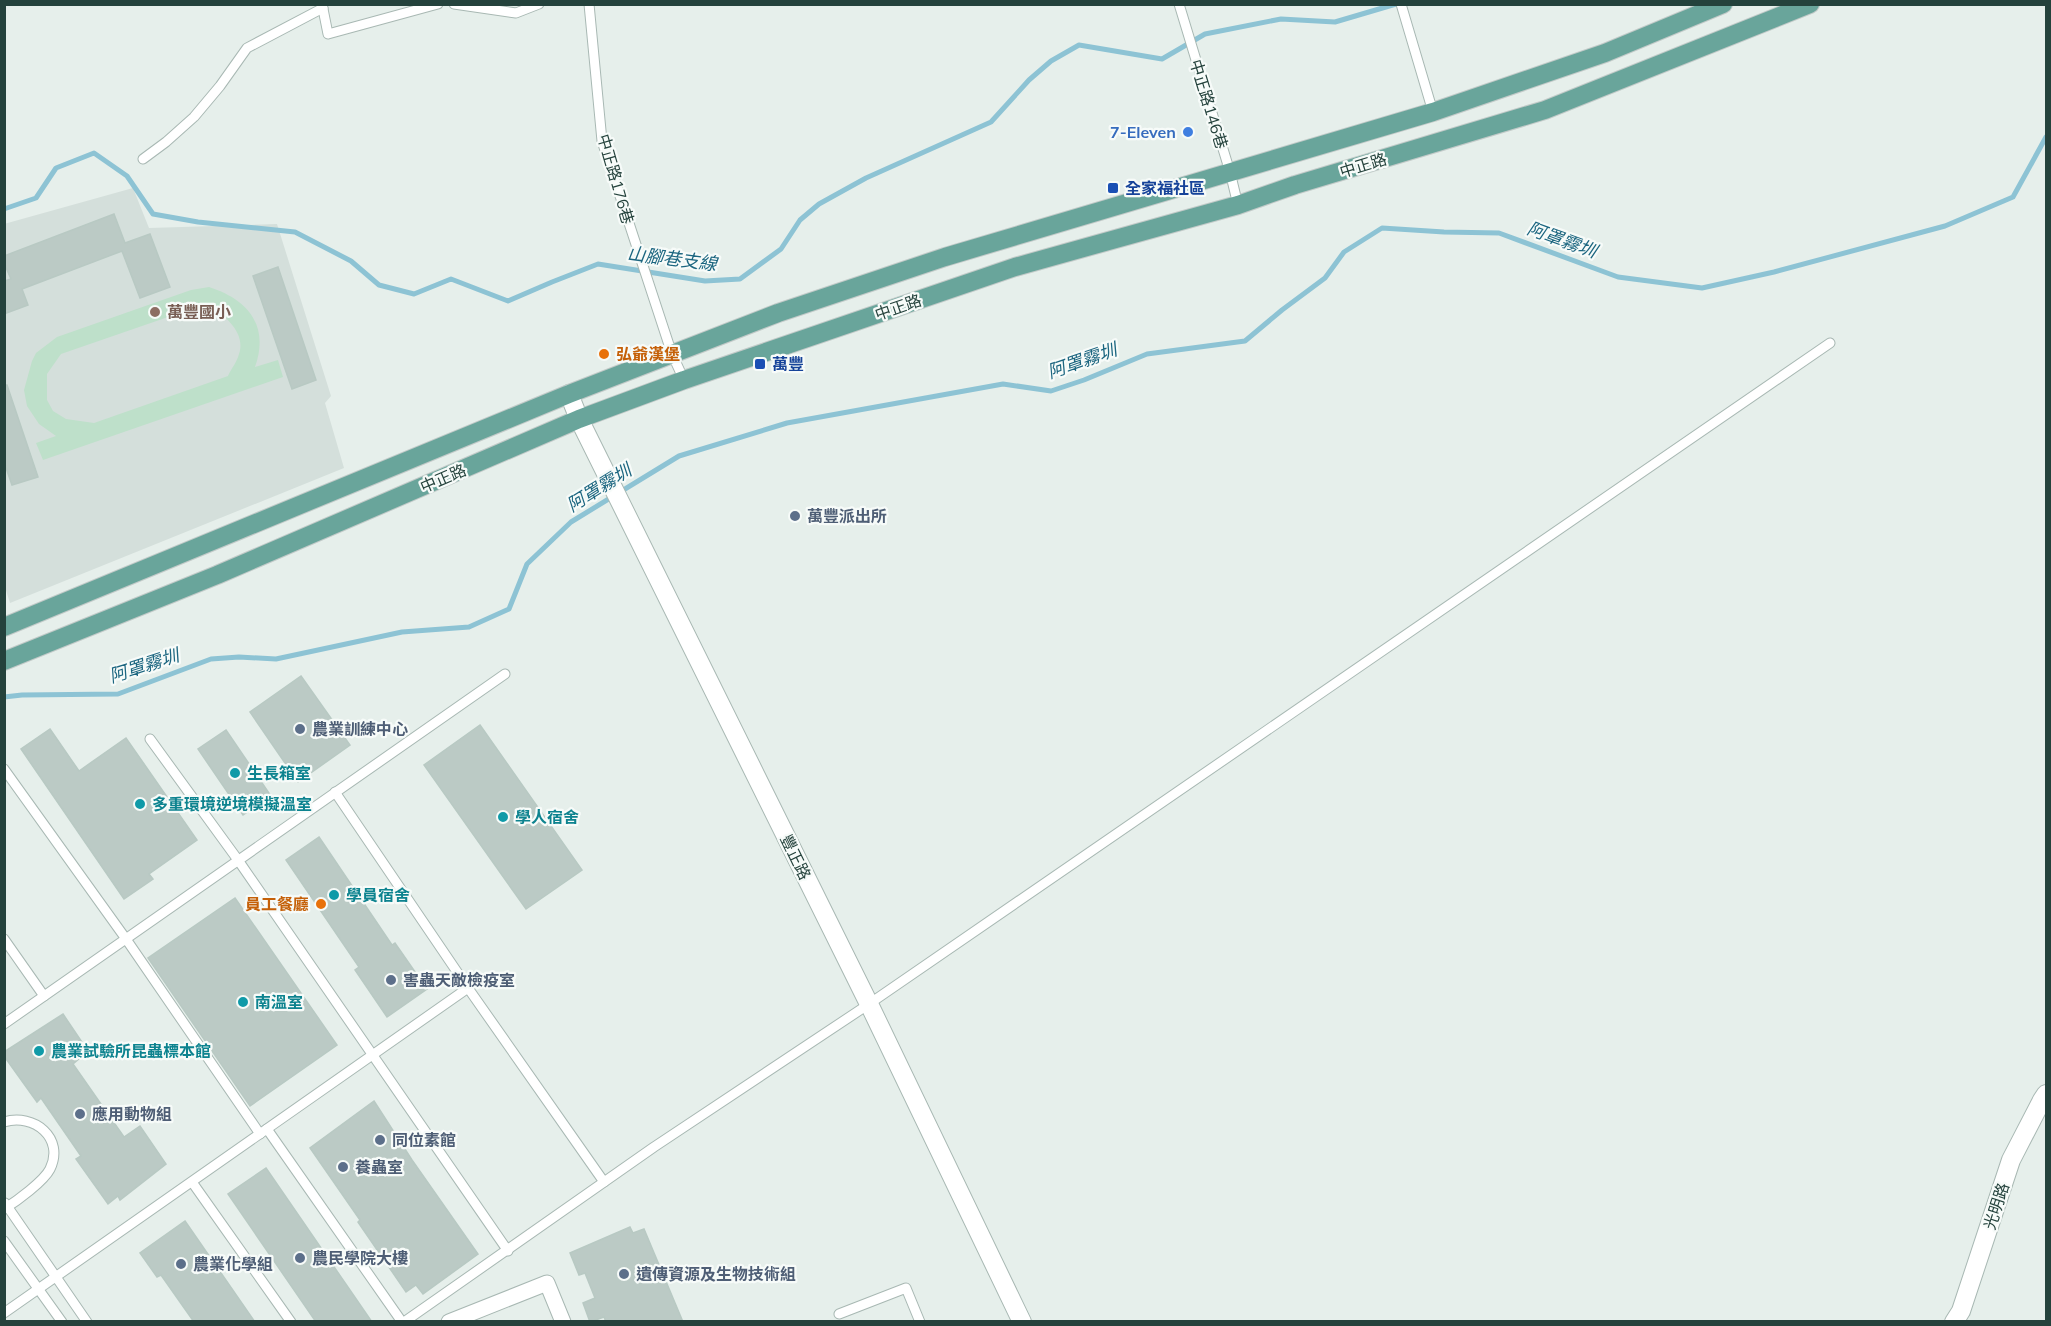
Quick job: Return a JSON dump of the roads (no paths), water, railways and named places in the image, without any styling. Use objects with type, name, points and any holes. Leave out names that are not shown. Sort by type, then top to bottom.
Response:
[{"type":"main road","name":"中正路","points":[[4,627],[569,394],[778,312],[945,257],[1433,112],[1605,53],[1723,4]]},
{"type":"main road","name":"中正路","points":[[4,661],[217,575],[579,419],[684,380],[1015,267],[1238,205],[1295,185],[1545,110],[1808,5]]},
{"type":"street","name":"豐正路","points":[[569,394],[579,419],[869,1004],[1022,1322]]},
{"type":"street","name":"光明路","points":[[1954,1322],[1960,1311],[2011,1160],[2046,1094]]},
{"type":"street","points":[[449,1322],[548,1283],[563,1322]]},
{"type":"lane","points":[[143,159],[194,117],[247,48],[322,6],[328,33],[438,4]]},
{"type":"lane","points":[[454,4],[516,13],[538,4]]},
{"type":"lane","name":"中正路176巷","points":[[589,4],[602,141],[672,354],[684,380]]},
{"type":"lane","name":"中正路146巷","points":[[1179,4],[1238,205]]},
{"type":"lane","points":[[1401,4],[1433,112]]},
{"type":"lane","points":[[4,769],[263,1132],[403,1322],[415,1318],[604,1182],[869,1004],[1830,343]]},
{"type":"lane","points":[[4,1024],[505,674]]},
{"type":"lane","points":[[150,739],[238,860],[371,1056],[508,1251]]},
{"type":"lane","points":[[335,792],[468,988],[604,1182]]},
{"type":"lane","points":[[4,939],[44,996]]},
{"type":"lane","points":[[4,1313],[468,988]]},
{"type":"lane","points":[[4,1122],[23,1119],[39,1125],[50,1139],[53,1149],[50,1169],[45,1177],[6,1206],[87,1322]]},
{"type":"lane","points":[[192,1182],[291,1322]]},
{"type":"lane","points":[[4,1241],[62,1322]]},
{"type":"lane","points":[[839,1314],[906,1288],[920,1322]]},
{"type":"waterway","name":"山腳巷支線","points":[[4,209],[36,198],[56,168],[94,153],[127,176],[153,214],[198,222],[295,232],[351,261],[379,285],[414,294],[451,279],[508,301],[598,264],[705,281],[740,279],[781,249],[800,220],[819,204],[866,178],[991,122],[1029,80],[1051,61],[1079,45],[1162,59],[1205,34],[1281,19],[1335,22],[1396,4]]},
{"type":"waterway","name":"阿罩霧圳","points":[[4,697],[118,694],[211,659],[239,657],[276,659],[402,632],[469,627],[509,609],[527,564],[571,522],[679,456],[787,423],[1003,384],[1051,391],[1147,354],[1245,341],[1325,278],[1344,252],[1382,228],[1499,233],[1618,277],[1702,288],[1774,272],[1945,226],[2013,197],[2046,137]]},
{"type":"place","name":"7-Eleven","points":[[1188,132]]},
{"type":"place","name":"全家福社區","points":[[1113,188]]},
{"type":"place","name":"萬豐國小","points":[[155,312]]},
{"type":"place","name":"弘爺漢堡","points":[[604,354]]},
{"type":"place","name":"萬豐","points":[[760,364]]},
{"type":"place","name":"萬豐派出所","points":[[795,516]]},
{"type":"place","name":"農業訓練中心","points":[[300,729]]},
{"type":"place","name":"生長箱室","points":[[235,773]]},
{"type":"place","name":"多重環境逆境模擬溫室","points":[[140,804]]},
{"type":"place","name":"學人宿舍","points":[[503,817]]},
{"type":"place","name":"學員宿舍","points":[[334,895]]},
{"type":"place","name":"員工餐廳","points":[[321,904]]},
{"type":"place","name":"害蟲天敵檢疫室","points":[[391,980]]},
{"type":"place","name":"南溫室","points":[[243,1002]]},
{"type":"place","name":"農業試驗所昆蟲標本館","points":[[39,1051]]},
{"type":"place","name":"應用動物組","points":[[80,1114]]},
{"type":"place","name":"同位素館","points":[[380,1140]]},
{"type":"place","name":"養蟲室","points":[[343,1167]]},
{"type":"place","name":"農民學院大樓","points":[[300,1258]]},
{"type":"place","name":"農業化學組","points":[[181,1264]]},
{"type":"place","name":"遺傳資源及生物技術組","points":[[624,1274]]}]
